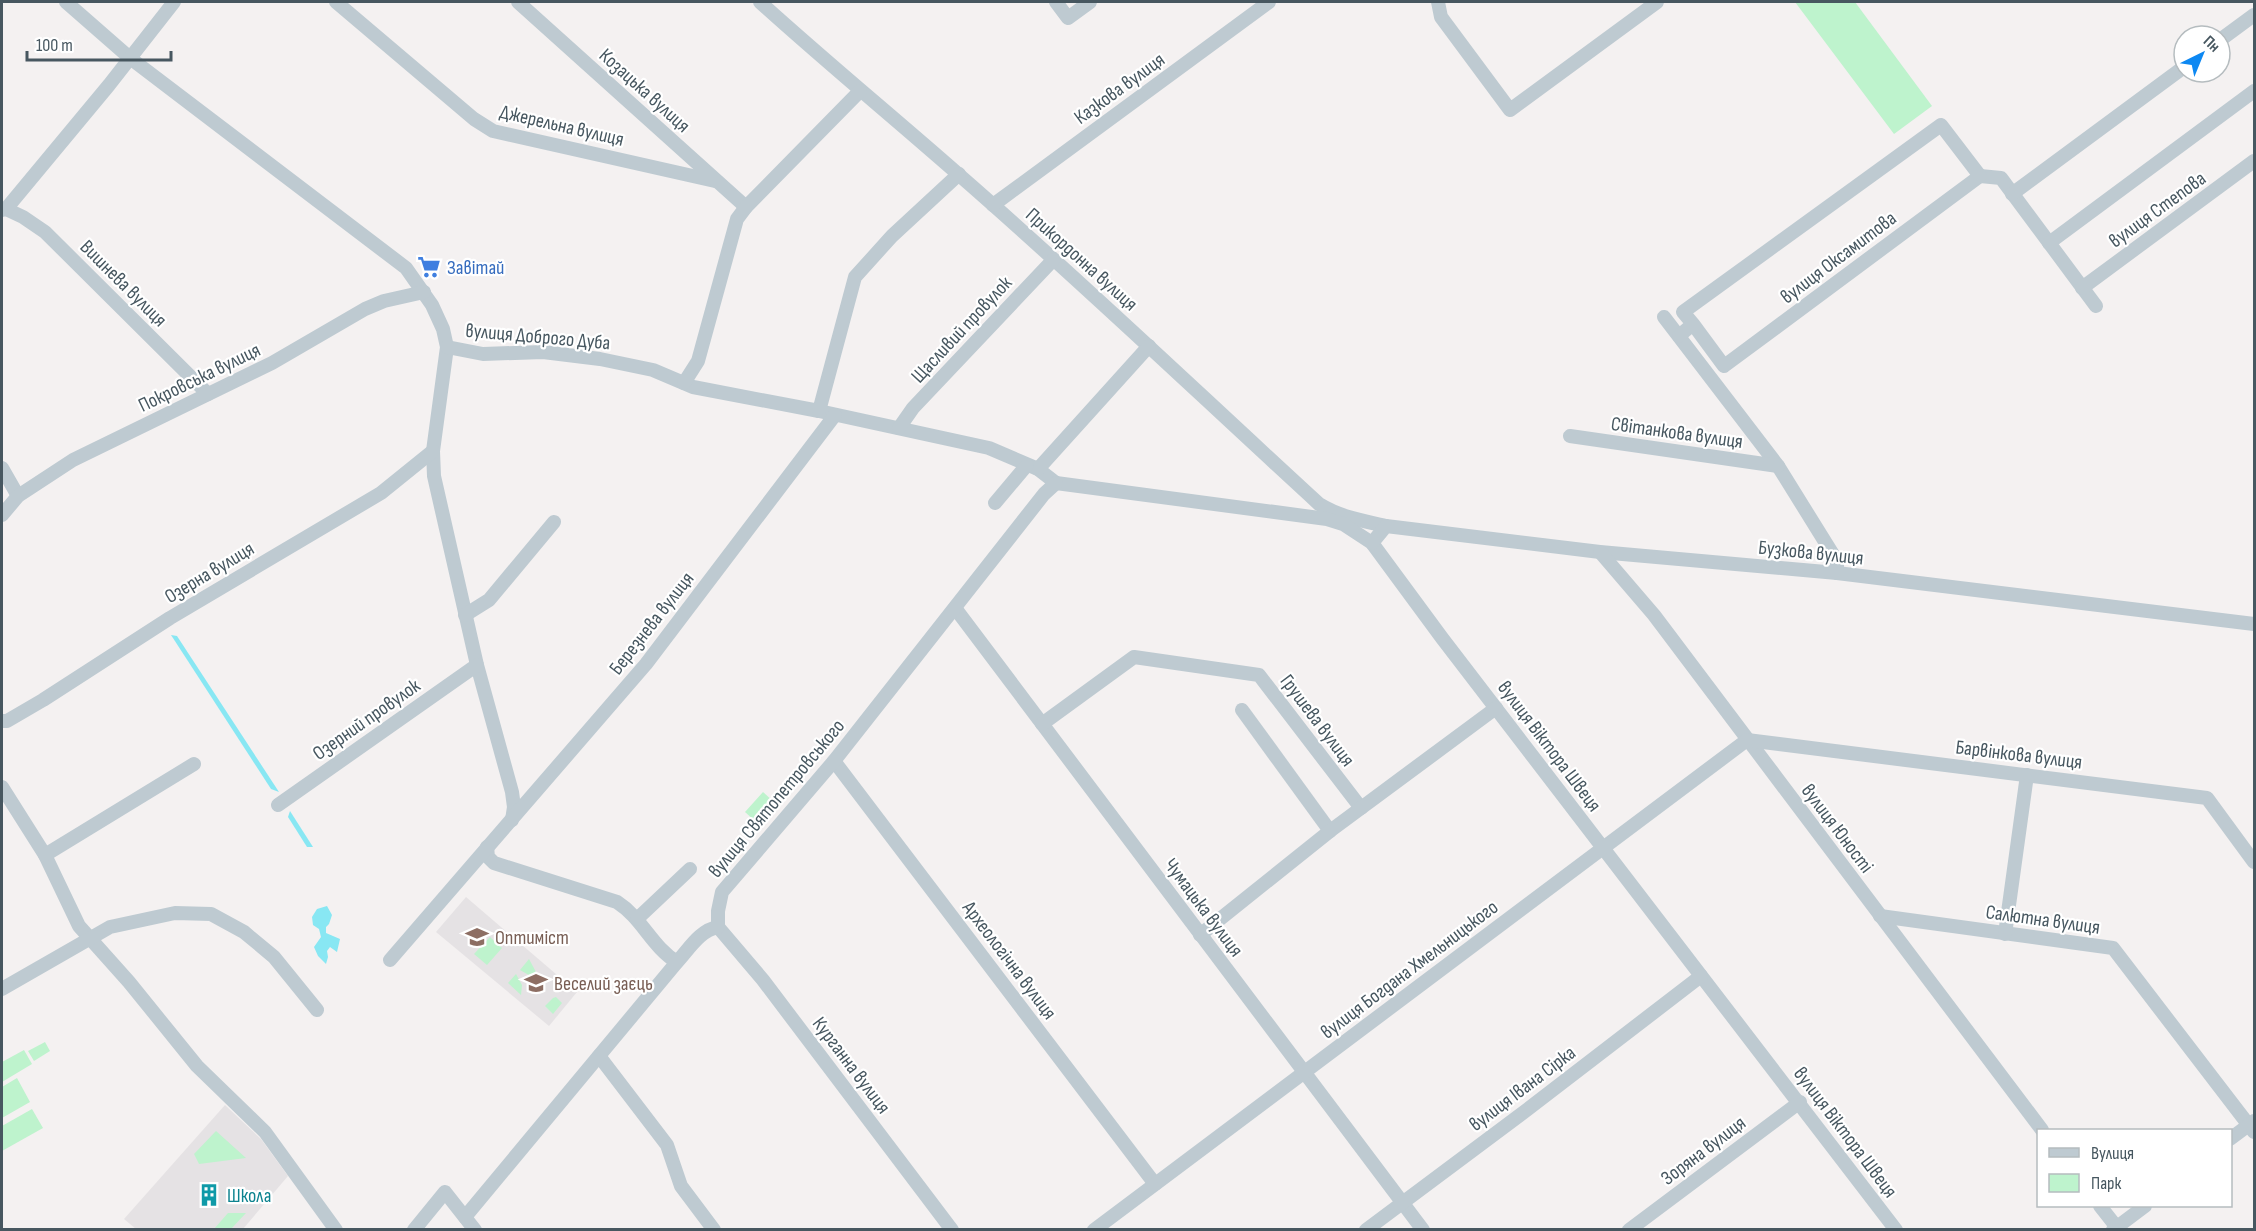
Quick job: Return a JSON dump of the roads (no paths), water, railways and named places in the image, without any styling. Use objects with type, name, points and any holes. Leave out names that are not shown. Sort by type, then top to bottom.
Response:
[{"type":"street","name":"вулиця Доброго Дуба","points":[[66,2],[130,58],[406,268],[424,292],[443,329],[447,347],[483,354],[543,352],[600,359],[653,370],[693,387],[819,411],[989,448],[1032,467],[1056,483]]},
{"type":"street","points":[[4,210],[174,2]]},
{"type":"street","name":"Джерельна вулиця","points":[[336,2],[474,119],[493,131],[715,181]]},
{"type":"street","name":"Козацька вулиця","points":[[519,2],[746,207]]},
{"type":"street","name":"Прикордонна вулиця","points":[[760,2],[860,91],[959,174],[1319,504],[1350,518],[1386,526]]},
{"type":"street","points":[[1056,2],[1068,18],[1090,2]]},
{"type":"street","name":"Казкова вулиця","points":[[993,205],[1269,2]]},
{"type":"street","points":[[1438,2],[1441,17],[1510,110],[1658,2]]},
{"type":"street","points":[[2232,31],[2254,15]]},
{"type":"street","points":[[2012,194],[2172,76]]},
{"type":"street","points":[[684,383],[698,361],[737,219],[746,207],[860,91]]},
{"type":"street","points":[[2049,243],[2254,91]]},
{"type":"street","points":[[1679,336],[1693,324],[1683,312],[1941,125],[1980,176],[2001,178],[2096,306]]},
{"type":"street","name":"вулиця Степова","points":[[2082,288],[2254,161]]},
{"type":"street","points":[[819,411],[855,277],[892,236],[959,174]]},
{"type":"street","name":"вулиця Оксамитова","points":[[1693,324],[1724,366],[1980,176]]},
{"type":"street","name":"Вишнева вулиця","points":[[4,210],[23,217],[45,232],[208,394]]},
{"type":"street","name":"Щасливий провулок","points":[[899,428],[913,408],[1053,260]]},
{"type":"street","name":"Покровська вулиця","points":[[2,515],[18,496],[73,459],[272,363],[365,309],[384,301],[424,292]]},
{"type":"street","name":"Світанкова вулиця","points":[[1664,317],[1778,466],[1837,561],[1837,573]]},
{"type":"street","points":[[995,502],[1149,346]]},
{"type":"street","points":[[447,347],[433,451],[438,500],[477,665],[512,792],[514,807],[512,820]]},
{"type":"street","name":"Березнева вулиця","points":[[390,960],[646,664],[835,415]]},
{"type":"street","name":"Світанкова вулиця","points":[[1570,436],[1778,466]]},
{"type":"street","name":"Озерна вулиця","points":[[2,721],[43,700],[170,618],[381,493],[433,451]]},
{"type":"street","points":[[2,468],[18,496]]},
{"type":"street","name":"вулиця Віктора Швеця","points":[[1056,483],[1327,519],[1343,524],[1372,543],[1603,849],[1800,1102],[1896,1230]]},
{"type":"street","name":"вулиця Святопетровського","points":[[718,927],[718,911],[722,892],[834,761],[1044,494],[1056,483]]},
{"type":"street","points":[[465,615],[489,600],[554,522]]},
{"type":"street","points":[[1372,543],[1386,526]]},
{"type":"street","name":"Бузкова вулиця","points":[[1386,526],[1600,552],[1837,573],[2254,624]]},
{"type":"street","name":"вулиця Юності","points":[[1600,552],[1653,615],[2040,1129]]},
{"type":"street","name":"Чумацька вулиця","points":[[955,608],[1423,1230]]},
{"type":"street","name":"Грушева вулиця","points":[[1042,724],[1134,657],[1259,675],[1361,808]]},
{"type":"street","name":"Озерний провулок","points":[[278,805],[477,665]]},
{"type":"street","points":[[1200,934],[1330,831],[1496,708]]},
{"type":"street","points":[[1242,710],[1330,831]]},
{"type":"street","name":"Барвінкова вулиця","points":[[1747,740],[2207,798],[2254,862]]},
{"type":"street","name":"вулиця Богдана Хмельницького","points":[[1094,1230],[1747,740]]},
{"type":"street","name":"Археологічна вулиця","points":[[834,761],[1155,1184]]},
{"type":"street","points":[[45,855],[195,764]]},
{"type":"street","points":[[2005,934],[2027,775]]},
{"type":"street","points":[[3,793],[45,855],[79,926],[92,938],[197,1066],[265,1132],[336,1230]]},
{"type":"street","points":[[487,847],[488,857],[494,863],[617,902],[637,919],[661,951],[677,962]]},
{"type":"street","points":[[637,919],[690,869]]},
{"type":"street","points":[[2,989],[110,927],[129,921],[175,913],[211,914],[244,932],[274,957],[316,1010]]},
{"type":"street","name":"Салютна вулиця","points":[[1880,916],[2113,948],[2253,1126]]},
{"type":"street","points":[[465,1217],[677,962],[710,928],[718,927]]},
{"type":"street","name":"Курганна вулиця","points":[[718,927],[763,980],[951,1230]]},
{"type":"street","name":"вулиця Івана Сірка","points":[[1366,1230],[1701,976]]},
{"type":"street","points":[[600,1056],[667,1145],[681,1186],[714,1230]]},
{"type":"street","name":"Зоряна вулиця","points":[[1629,1230],[1800,1102]]},
{"type":"street","points":[[2232,1138],[2253,1126]]},
{"type":"street","points":[[414,1230],[445,1191],[475,1230]]},
{"type":"street","points":[[2101,1207],[2116,1229],[2144,1207]]},
{"type":"water","points":[[171,635],[177,636],[279,792],[271,789]]},
{"type":"water","points":[[290,811],[313,847],[307,847],[288,817]]},
{"type":"water","points":[[327,906],[332,915],[326,927],[326,933],[340,939],[337,952],[330,947],[327,951],[326,964],[318,956],[314,947],[321,937],[319,929],[313,925],[312,917],[317,909]]},
{"type":"place","name":"Завітай","points":[[429,267]]},
{"type":"place","name":"Оптиміст","points":[[477,937]]},
{"type":"place","name":"Веселий заєць","points":[[536,983]]},
{"type":"place","name":"Школа","points":[[209,1195]]}]
